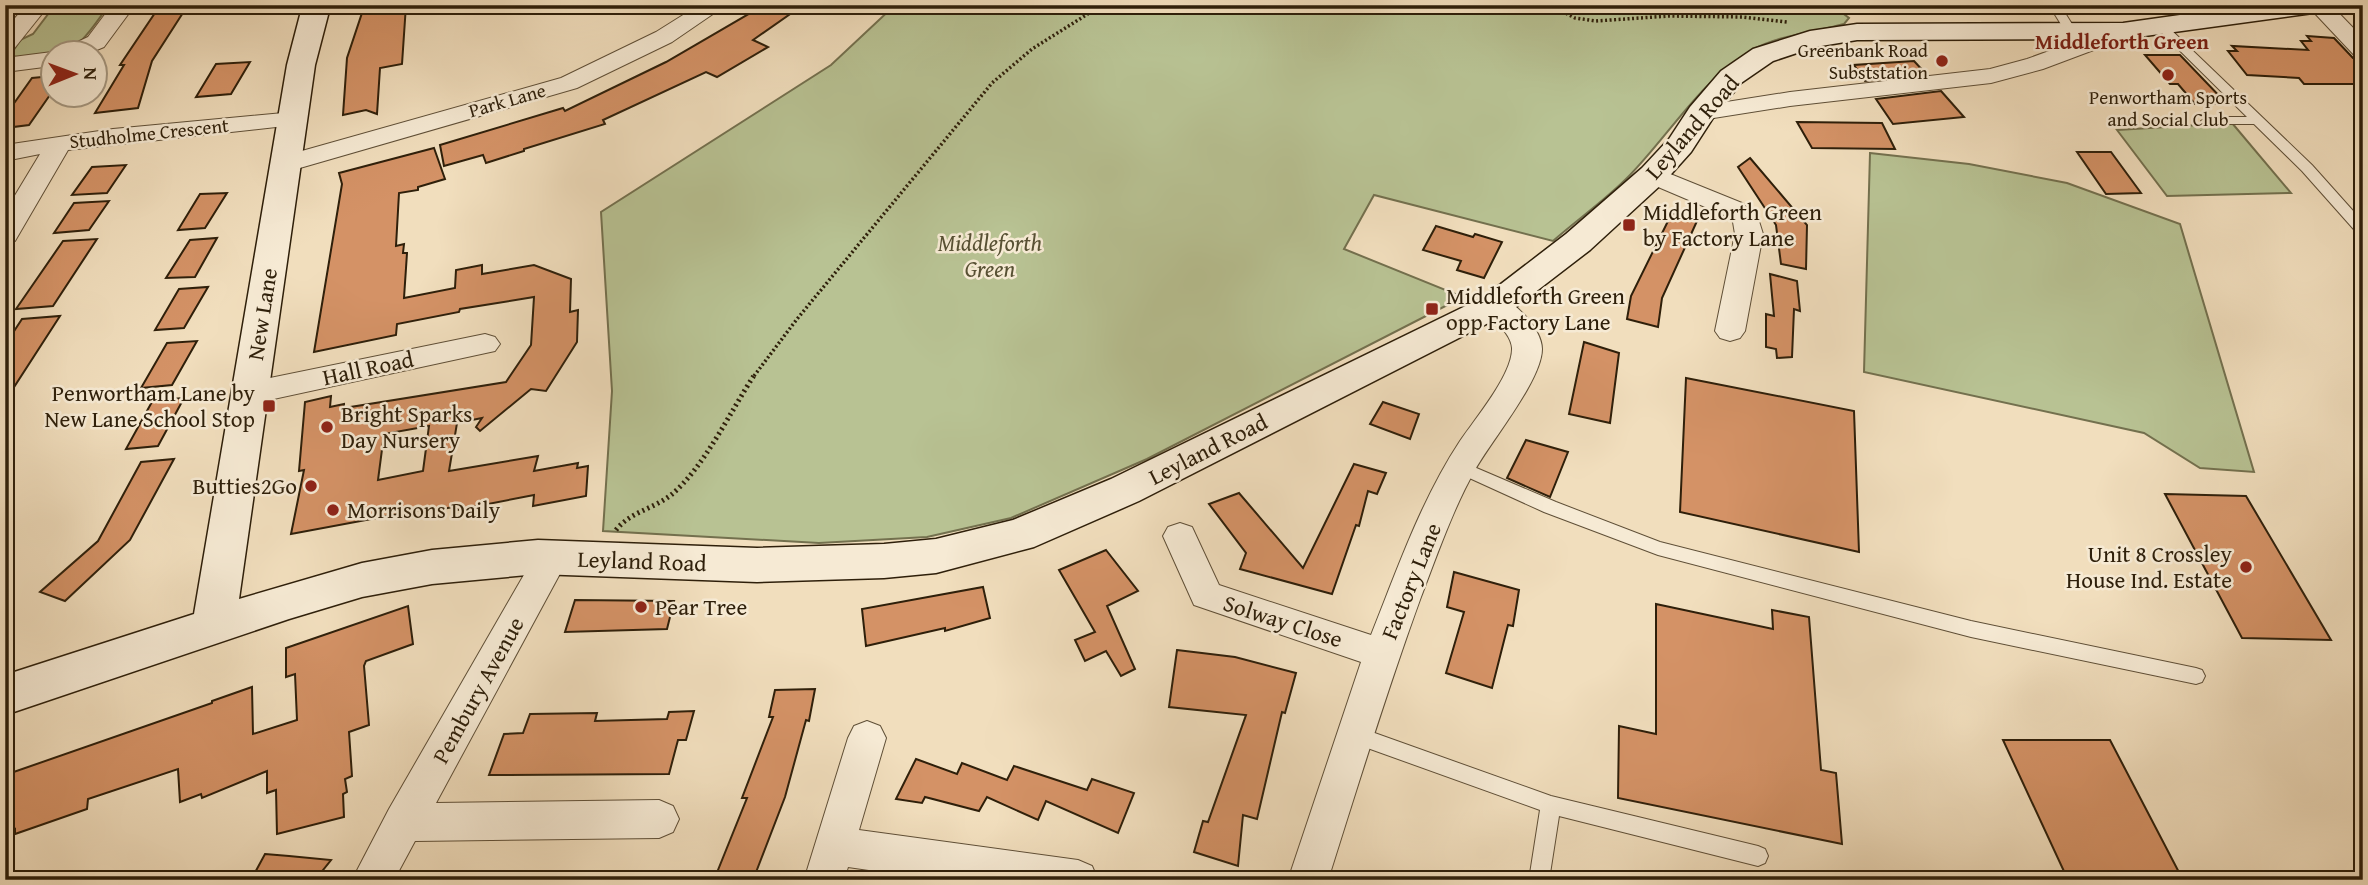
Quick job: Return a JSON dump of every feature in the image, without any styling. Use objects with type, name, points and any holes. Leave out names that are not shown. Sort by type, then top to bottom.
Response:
[{"type":"main road","name":"New Lane","points":[[214,626],[301,65],[314,15],[320,5]]},
{"type":"main road","points":[[1846,5],[1885,30]]},
{"type":"main road","name":"Leyland Road","points":[[5,695],[289,600],[362,580],[432,566],[552,557],[757,565],[884,561],[936,556],[1020,535],[1125,491],[1496,305],[1578,242],[1653,175],[1731,77],[1763,55],[1832,34],[1885,30],[2123,31],[2162,27],[2206,12],[2307,6]]},
{"type":"street","points":[[5,44],[38,5]]},
{"type":"street","points":[[99,38],[124,5]]},
{"type":"street","name":"Park Lane","points":[[286,164],[569,83],[664,37],[715,5]]},
{"type":"street","points":[[2307,6],[2363,51]]},
{"type":"street","points":[[1701,113],[1790,99],[1990,76],[2035,64],[2123,31]]},
{"type":"street","points":[[5,65],[38,61]]},
{"type":"street","name":"Studholme Crescent","points":[[5,153],[60,143],[294,119]]},
{"type":"street","points":[[5,235],[60,143]]},
{"type":"street","points":[[1653,175],[1733,209],[1745,218],[1749,234],[1730,331]]},
{"type":"street","name":"Factory Lane","points":[[1308,880],[1382,653],[1420,555],[1460,467],[1520,374],[1527,350],[1524,336],[1496,305]]},
{"type":"street","name":"Hall Road","points":[[250,393],[485,344]]},
{"type":"street","name":"Solway Close","points":[[1180,536],[1206,595],[1382,653]]},
{"type":"street","name":"Pembury Avenue","points":[[372,880],[552,557]]},
{"type":"street","points":[[867,738],[830,863],[1078,880]]},
{"type":"street","points":[[403,822],[659,819]]},
{"type":"lane","points":[[2054,5],[2071,32]]},
{"type":"lane","points":[[2162,27],[2307,168],[2363,231]]},
{"type":"lane","points":[[2207,121],[2258,120]]},
{"type":"lane","points":[[1460,467],[1550,507],[1658,548],[1971,629],[2196,676]]},
{"type":"lane","points":[[1355,735],[1551,805],[1758,856]]},
{"type":"lane","points":[[1539,880],[1551,805]]},
{"type":"path","points":[[593,558],[624,520],[670,496],[693,471],[754,376],[790,329],[992,83],[1032,49],[1102,5]]},
{"type":"path","points":[[1550,5],[1575,18],[1596,20],[1693,16],[1743,17],[1792,23]]},
{"type":"green space","points":[[55,5],[109,5],[84,38],[38,38],[38,56],[10,56],[20,40],[33,34]]},
{"type":"green space","name":"Middleforth Green","points":[[895,5],[1832,5],[1849,18],[1844,24],[1785,37],[1763,45],[1734,62],[1687,108],[1621,184],[1553,241],[1374,195],[1344,249],[1463,297],[1147,459],[1011,518],[927,537],[819,543],[603,531],[612,391],[601,212],[831,65]]},
{"type":"green space","points":[[2232,123],[2291,193],[2167,196],[2117,130]]},
{"type":"green space","points":[[1870,153],[1969,164],[2067,183],[2180,224],[2254,472],[2200,468],[2144,433],[1864,372]]},
{"type":"building","points":[[188,5],[152,61],[138,108],[95,113],[98,108],[108,108],[108,91],[124,65],[120,65],[159,7]]},
{"type":"building","points":[[385,5],[406,5],[402,64],[380,68],[377,114],[366,110],[343,115],[347,58],[362,13],[381,11]]},
{"type":"building","points":[[764,5],[803,5],[753,40],[768,47],[717,77],[706,72],[603,120],[605,124],[524,151],[486,163],[483,155],[444,166],[440,145],[563,108],[565,111],[666,62]]},
{"type":"building","points":[[2307,36],[2334,38],[2353,58],[2363,60],[2363,84],[2304,84],[2299,78],[2247,75],[2228,51],[2237,51],[2232,46],[2308,50],[2301,41],[2311,41]]},
{"type":"building","name":"Penwortham Sports and Social Club","points":[[2145,55],[2180,55],[2227,104],[2195,104],[2178,84],[2170,84]]},
{"type":"building","points":[[1914,61],[1926,74],[1865,81],[1854,65]]},
{"type":"building","points":[[250,62],[231,94],[196,97],[216,64]]},
{"type":"building","points":[[38,77],[38,108],[41,108],[29,125],[5,128],[5,116],[32,78]]},
{"type":"building","points":[[1941,91],[1964,117],[1893,124],[1876,99]]},
{"type":"building","points":[[1797,122],[1882,123],[1895,149],[1812,148]]},
{"type":"building","points":[[434,148],[445,179],[418,187],[418,190],[399,193],[396,246],[404,244],[403,253],[407,253],[404,298],[455,288],[456,270],[482,265],[482,274],[534,265],[571,279],[570,312],[578,310],[577,342],[546,391],[531,389],[480,431],[476,427],[482,418],[457,423],[449,471],[538,456],[534,471],[578,463],[577,468],[588,466],[586,496],[533,506],[534,495],[457,510],[457,506],[425,513],[425,509],[291,534],[304,470],[299,471],[305,402],[331,396],[330,407],[344,404],[344,408],[506,382],[531,345],[534,297],[460,309],[459,312],[397,324],[396,335],[314,352],[342,184],[339,173]],"holes":[[[429,426],[423,471],[378,480],[384,434]]]},
{"type":"building","points":[[2077,152],[2111,152],[2141,193],[2106,194]]},
{"type":"building","points":[[1750,158],[1807,225],[1806,269],[1781,264],[1776,225],[1738,167]]},
{"type":"building","points":[[126,165],[107,193],[72,195],[92,167]]},
{"type":"building","points":[[227,193],[205,228],[178,230],[200,194]]},
{"type":"building","points":[[109,201],[89,230],[54,233],[74,203]]},
{"type":"building","points":[[1672,213],[1697,221],[1662,298],[1658,327],[1627,319],[1631,296]]},
{"type":"building","points":[[1436,226],[1502,242],[1484,278],[1457,270],[1461,261],[1423,250]]},
{"type":"building","points":[[217,238],[195,277],[166,278],[190,240]]},
{"type":"building","points":[[97,239],[53,306],[16,309],[63,241]]},
{"type":"building","points":[[1770,274],[1797,281],[1800,311],[1794,309],[1792,357],[1777,358],[1776,349],[1766,347],[1766,314],[1774,316]]},
{"type":"building","points":[[208,287],[184,328],[155,330],[179,289]]},
{"type":"building","points":[[60,316],[5,401],[5,345],[22,319]]},
{"type":"building","points":[[197,341],[172,385],[141,388],[167,343]]},
{"type":"building","points":[[1584,342],[1619,353],[1610,423],[1569,414]]},
{"type":"building","points":[[1686,378],[1854,411],[1859,552],[1680,512]]},
{"type":"building","points":[[184,398],[158,446],[126,449],[153,400]]},
{"type":"building","points":[[1383,402],[1419,414],[1410,439],[1370,424]]},
{"type":"building","points":[[1526,440],[1568,452],[1550,497],[1507,478]]},
{"type":"building","points":[[174,459],[130,540],[65,601],[40,592],[98,541],[141,462]]},
{"type":"building","points":[[1354,464],[1386,473],[1377,494],[1368,491],[1359,526],[1356,525],[1332,594],[1240,569],[1246,553],[1209,504],[1239,493],[1303,568]]},
{"type":"building","name":"Unit 8 Crossley House Ind. Estate","points":[[2165,494],[2246,496],[2331,640],[2242,638]]},
{"type":"building","points":[[1106,550],[1138,591],[1107,606],[1135,669],[1121,676],[1106,651],[1085,661],[1075,640],[1095,632],[1059,570]]},
{"type":"building","points":[[1454,572],[1519,590],[1513,626],[1508,625],[1492,688],[1446,673],[1464,612],[1447,607]]},
{"type":"building","points":[[983,587],[990,618],[945,631],[945,628],[866,646],[862,609]]},
{"type":"building","points":[[575,600],[674,601],[667,629],[565,632]]},
{"type":"building","points":[[1656,604],[1773,629],[1772,610],[1809,617],[1821,770],[1836,773],[1842,844],[1618,798],[1619,726],[1656,734]]},
{"type":"building","points":[[408,606],[413,644],[366,661],[364,666],[369,725],[349,732],[352,776],[345,779],[347,792],[343,794],[344,817],[277,834],[276,790],[267,793],[267,771],[202,798],[201,794],[180,802],[178,769],[88,799],[87,809],[15,834],[15,829],[5,833],[5,775],[252,687],[253,734],[297,720],[295,674],[286,677],[286,648]]},
{"type":"building","points":[[1177,650],[1235,657],[1296,673],[1285,713],[1282,712],[1257,819],[1243,815],[1238,866],[1194,852],[1203,821],[1208,822],[1246,715],[1169,707]]},
{"type":"building","points":[[815,689],[809,721],[806,720],[785,797],[753,880],[714,880],[747,798],[742,798],[773,717],[769,717],[775,690]]},
{"type":"building","points":[[694,711],[686,740],[678,740],[669,774],[489,775],[504,734],[523,733],[530,714],[597,713],[595,721],[667,719],[669,712]]},
{"type":"building","points":[[2003,740],[2110,740],[2183,880],[2068,880]]},
{"type":"building","points":[[916,759],[957,774],[962,763],[1007,780],[1014,766],[1087,790],[1092,779],[1134,793],[1118,833],[1046,801],[1038,820],[987,797],[979,811],[925,797],[922,803],[896,799]]},
{"type":"building","points":[[265,854],[331,860],[315,880],[251,880]]},
{"type":"place","name":"Greenbank Road Subststation","points":[[1942,61]]},
{"type":"place","name":"Penwortham Sports and Social Club","points":[[2168,75]]},
{"type":"place","name":"Middleforth Green by Factory Lane","points":[[1629,225]]},
{"type":"place","name":"Middleforth Green opp Factory Lane","points":[[1432,309]]},
{"type":"place","name":"Penwortham Lane by New Lane School Stop","points":[[269,406]]},
{"type":"place","name":"Bright Sparks Day Nursery","points":[[327,427]]},
{"type":"place","name":"Butties2Go","points":[[311,486]]},
{"type":"place","name":"Morrisons Daily","points":[[333,510]]},
{"type":"place","name":"Unit 8 Crossley House Ind. Estate","points":[[2246,567]]},
{"type":"place","name":"Pear Tree","points":[[641,607]]},
{"type":"district","name":"Middleforth Green","points":[[2122,42]]}]
